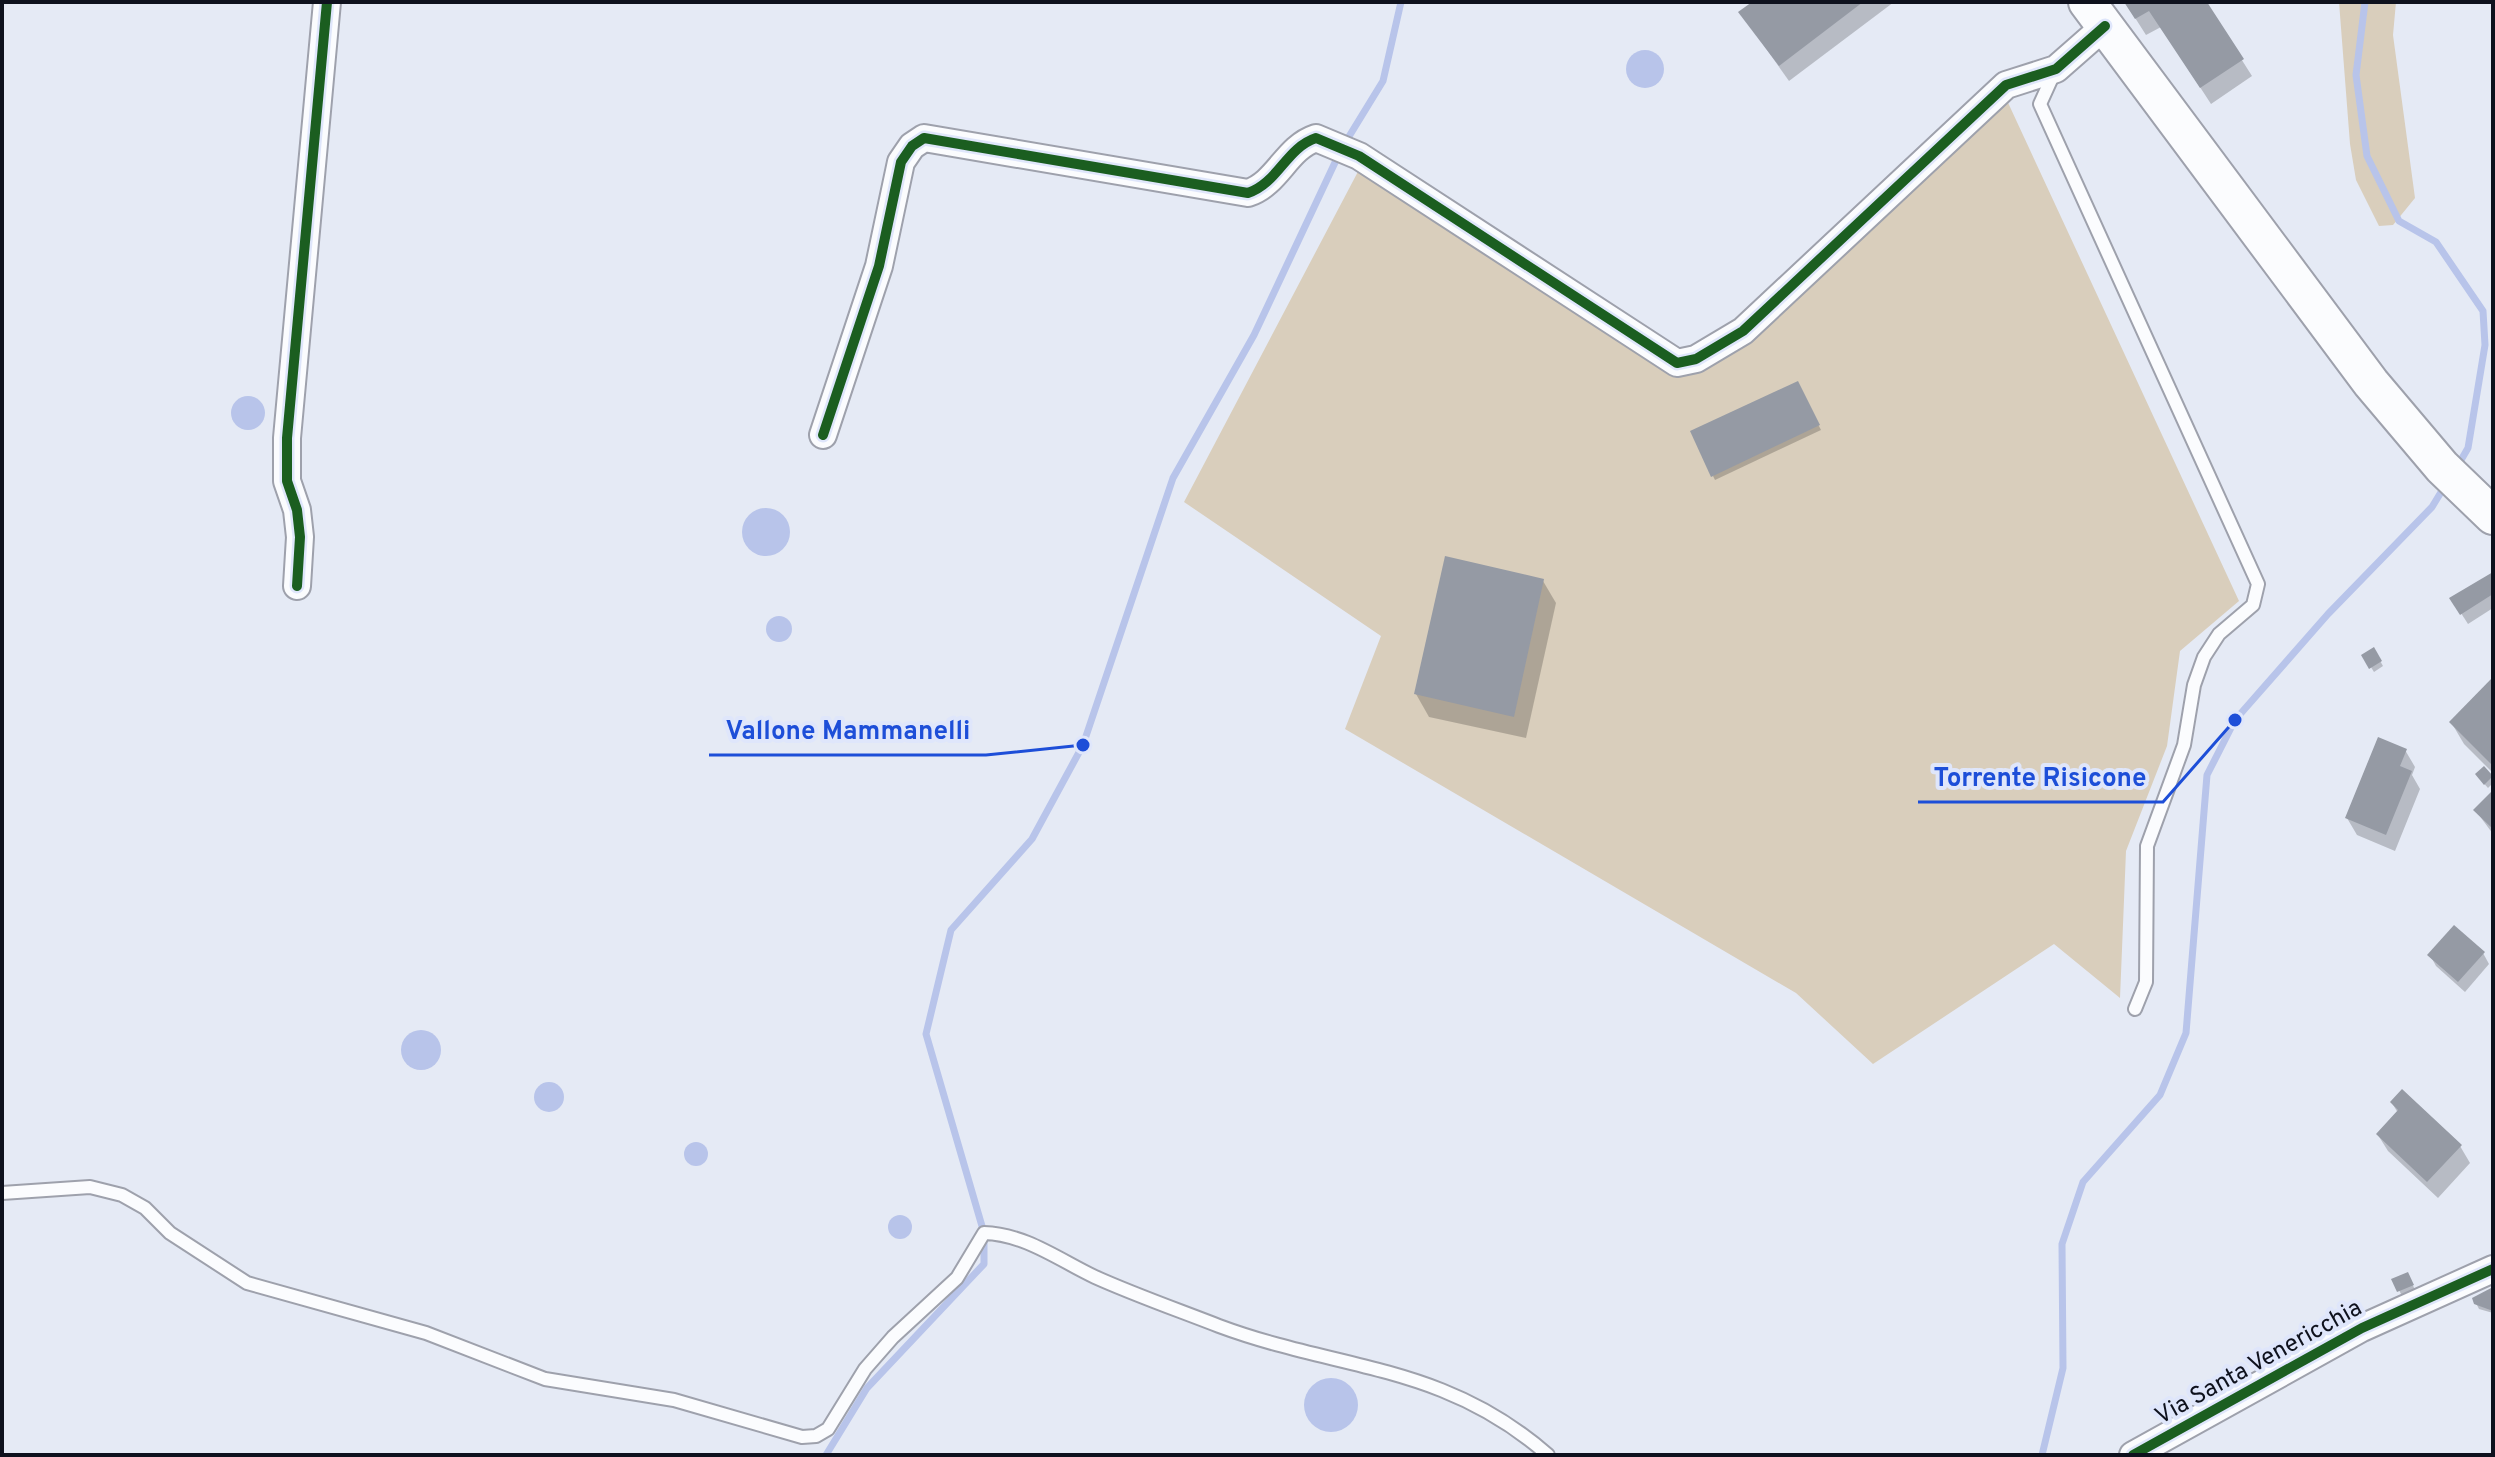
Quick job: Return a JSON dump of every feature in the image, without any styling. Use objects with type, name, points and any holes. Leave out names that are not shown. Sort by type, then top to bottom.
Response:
[{"type":"main road","points":[[2096,14],[2371,383],[2451,476],[2493,516]]},
{"type":"street","points":[[297,586],[300,537],[297,510],[287,481],[287,438],[327,2]]},
{"type":"street","points":[[823,435],[879,266],[901,162],[912,146],[924,138],[1248,193],[1264,187],[1302,143],[1316,138],[1359,156],[1677,363],[1696,359],[1743,331],[2006,85],[2056,69],[2096,14]]},
{"type":"street","name":"Via Santa Venericchia","points":[[2133,1455],[2362,1328],[2493,1269]]},
{"type":"lane","points":[[2056,69],[2040,104],[2258,584],[2253,605],[2219,634],[2204,657],[2194,685],[2184,745],[2147,846],[2146,982],[2135,1009]]},
{"type":"lane","points":[[2,1193],[90,1187],[122,1195],[145,1208],[170,1233],[247,1283],[426,1333],[545,1379],[674,1400],[802,1437],[816,1436],[828,1429],[865,1369],[893,1337],[957,1278],[984,1233],[1008,1234],[1099,1278],[1222,1327],[1415,1378],[1490,1410],[1548,1455]]},
{"type":"shaded area","points":[[2339,2],[2396,2],[2393,35],[2415,198],[2393,225],[2379,226],[2356,180],[2350,144]]},
{"type":"shaded area","points":[[2004,94],[2239,601],[2180,651],[2167,746],[2126,851],[2120,998],[2054,944],[1873,1064],[1796,993],[1345,729],[1381,636],[1184,502],[1362,164],[1682,376],[1750,332]]},
{"type":"water","points":[[1645,50],[1659,55],[1664,69],[1659,83],[1645,88],[1631,83],[1626,69],[1631,55]]},
{"type":"water","points":[[248,396],[260,401],[265,413],[260,425],[248,430],[236,425],[231,413],[236,401]]},
{"type":"water","points":[[766,508],[783,515],[790,532],[783,549],[766,556],[749,549],[742,532],[749,515]]},
{"type":"water","points":[[779,616],[788,620],[792,629],[788,638],[779,642],[770,638],[766,629],[770,620]]},
{"type":"water","points":[[421,1030],[435,1036],[441,1050],[435,1064],[421,1070],[407,1064],[401,1050],[407,1036]]},
{"type":"water","points":[[549,1082],[555,1083],[563,1091],[563,1103],[555,1111],[549,1112],[543,1111],[535,1103],[534,1097],[535,1091],[543,1083]]},
{"type":"water","points":[[696,1142],[707,1149],[708,1154],[701,1165],[696,1166],[685,1159],[684,1154],[691,1143]]},
{"type":"water","points":[[900,1215],[911,1222],[912,1227],[905,1238],[900,1239],[889,1232],[888,1227],[895,1216]]},
{"type":"water","points":[[1331,1378],[1350,1386],[1358,1405],[1350,1424],[1331,1432],[1312,1424],[1304,1405],[1312,1386]]},
{"type":"building","points":[[1752,2],[1863,2],[1779,66],[1738,12]]},
{"type":"building","points":[[2124,2],[2207,2],[2244,59],[2200,88],[2149,11],[2135,19]]},
{"type":"building","points":[[1798,381],[1820,425],[1711,477],[1690,431]]},
{"type":"building","points":[[1445,556],[1544,579],[1514,717],[1414,694]]},
{"type":"building","points":[[2493,572],[2493,594],[2460,615],[2449,598]]},
{"type":"building","points":[[2374,647],[2382,661],[2369,669],[2361,655]]},
{"type":"building","points":[[2493,677],[2493,762],[2491,764],[2449,722]]},
{"type":"building","points":[[2378,737],[2407,749],[2400,766],[2412,771],[2386,835],[2345,818]]},
{"type":"building","points":[[2484,766],[2493,776],[2484,785],[2475,774]]},
{"type":"building","points":[[2493,790],[2493,829],[2473,810]]},
{"type":"building","points":[[2454,925],[2485,952],[2458,982],[2427,955]]},
{"type":"building","points":[[2402,1089],[2462,1145],[2427,1182],[2376,1134],[2398,1110],[2390,1102]]},
{"type":"building","points":[[2408,1272],[2414,1285],[2397,1292],[2391,1279]]},
{"type":"building","points":[[2493,1287],[2493,1311],[2474,1304],[2472,1298]]},
{"type":"waterway","points":[[1345,143],[1383,81],[1401,2]]},
{"type":"waterway","points":[[2365,2],[2356,75],[2367,156],[2399,221],[2436,242],[2483,311],[2485,345],[2468,448],[2457,467]]},
{"type":"waterway","points":[[826,1455],[867,1388],[984,1264],[984,1233],[926,1034],[951,930],[1032,839],[1083,745],[1173,478],[1254,335],[1339,154]]},
{"type":"waterway","points":[[2042,1455],[2063,1368],[2062,1244],[2083,1182],[2160,1095],[2186,1033],[2207,775],[2235,720],[2328,614],[2432,507],[2446,484]]},
{"type":"cycle path","points":[[297,586],[300,537],[297,510],[287,481],[287,438],[327,2]]},
{"type":"cycle path","points":[[823,435],[879,266],[901,162],[912,146],[924,138],[1248,193],[1267,182],[1297,149],[1316,138],[1359,156],[1677,363],[1696,359],[1743,331],[2006,85],[2056,69],[2105,26]]},
{"type":"cycle path","points":[[2133,1455],[2362,1328],[2493,1269]]},
{"type":"place","name":"Torrente Risicone","points":[[2235,720]]},
{"type":"place","name":"Vallone Mammanelli","points":[[1083,745]]}]
